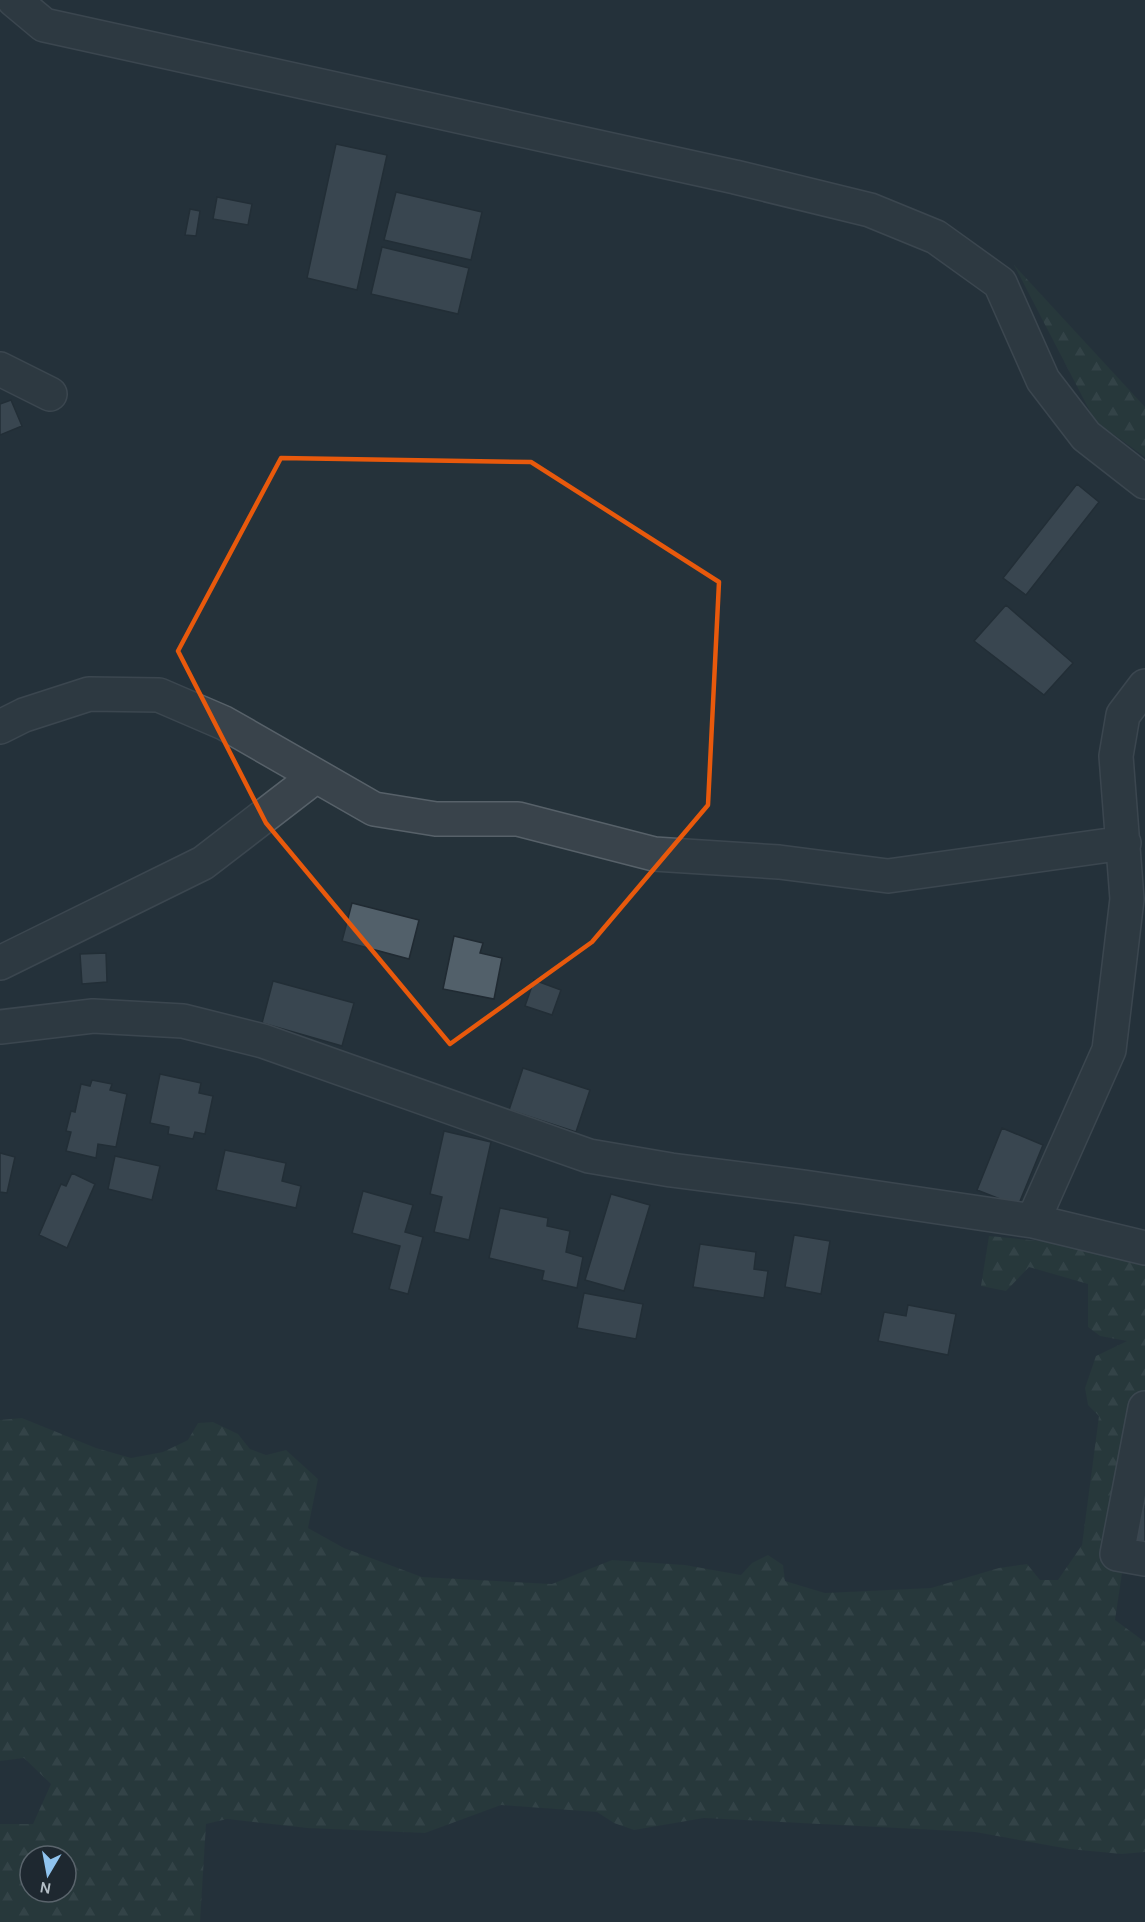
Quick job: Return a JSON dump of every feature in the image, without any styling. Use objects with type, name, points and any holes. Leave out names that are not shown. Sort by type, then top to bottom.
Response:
[{"type":"street","points":[[14,0],[44,25],[735,177],[870,210],[936,237],[1000,283],[1043,380],[1086,435],[1145,482]]},
{"type":"street","points":[[0,369],[50,394]]},
{"type":"street","points":[[1033,1221],[1109,1050],[1127,899],[1116,756],[1123,715],[1145,686]]},
{"type":"street","points":[[0,726],[24,715],[89,694],[159,695],[224,723],[374,809],[436,819],[518,819],[654,854],[779,862],[888,876],[1124,843]]},
{"type":"street","points":[[0,963],[202,863],[316,776]]},
{"type":"street","points":[[0,1027],[93,1016],[183,1021],[263,1041],[589,1156],[671,1170],[1033,1221],[1145,1248]]},
{"type":"street","points":[[1145,1408],[1139,1469],[1117,1554],[1145,1559]]},
{"type":"highlighted area","points":[[281,458],[531,462],[719,582],[708,805],[592,942],[450,1044],[266,823],[178,651]]},
{"type":"green space","points":[[1014,265],[1145,407],[1145,457],[1095,421]]},
{"type":"green space","points":[[989,1236],[1050,1242],[1145,1263],[1145,1434],[1115,1620],[1145,1642],[1145,1852],[1122,1854],[1069,1849],[975,1832],[704,1818],[634,1830],[614,1823],[597,1812],[501,1805],[425,1833],[307,1828],[227,1819],[206,1824],[200,1922],[0,1922],[0,1824],[33,1824],[51,1784],[24,1758],[0,1761],[0,1420],[22,1418],[96,1448],[131,1458],[163,1452],[188,1440],[198,1423],[213,1422],[238,1434],[250,1449],[266,1455],[286,1450],[318,1479],[308,1528],[344,1548],[422,1577],[552,1584],[612,1560],[685,1565],[741,1575],[752,1563],[768,1555],[783,1565],[785,1581],[825,1593],[931,1588],[999,1568],[1027,1564],[1040,1580],[1058,1580],[1082,1545],[1099,1416],[1088,1405],[1085,1388],[1096,1356],[1127,1341],[1100,1336],[1088,1327],[1088,1284],[1029,1267],[1006,1291],[981,1286]]},
{"type":"building","points":[[336,144],[387,155],[357,290],[307,278]]},
{"type":"building","points":[[396,192],[482,212],[471,260],[384,240]]},
{"type":"building","points":[[217,197],[252,204],[248,225],[213,219]]},
{"type":"building","points":[[190,209],[200,211],[196,236],[185,235]]},
{"type":"building","points":[[382,247],[469,268],[458,314],[371,294]]},
{"type":"building","points":[[11,400],[22,426],[0,435],[0,404]]},
{"type":"building","points":[[1077,484],[1099,502],[1026,595],[1003,578]]},
{"type":"building","points":[[1006,605],[1073,663],[1044,695],[974,641]]},
{"type":"building","points":[[352,903],[419,920],[409,959],[342,941]]},
{"type":"building","points":[[454,936],[483,943],[480,953],[502,958],[494,999],[443,989]]},
{"type":"building","points":[[106,953],[107,982],[82,984],[80,954]]},
{"type":"building","points":[[534,980],[561,990],[552,1015],[525,1006]]},
{"type":"building","points":[[273,981],[354,1003],[342,1046],[262,1023]]},
{"type":"building","points":[[523,1068],[590,1090],[576,1132],[509,1110]]},
{"type":"building","points":[[160,1074],[201,1083],[199,1093],[213,1096],[205,1134],[195,1132],[193,1139],[168,1134],[169,1127],[150,1123]]},
{"type":"building","points":[[92,1080],[112,1084],[110,1090],[127,1094],[116,1147],[98,1144],[96,1158],[66,1151],[71,1132],[66,1131],[71,1111],[75,1112],[81,1084],[90,1086]]},
{"type":"building","points":[[1002,1128],[1043,1145],[1018,1206],[977,1190]]},
{"type":"building","points":[[444,1131],[491,1142],[469,1240],[434,1232],[442,1197],[430,1194]]},
{"type":"building","points":[[225,1150],[286,1163],[282,1181],[301,1186],[296,1208],[216,1190]]},
{"type":"building","points":[[0,1153],[15,1157],[7,1193],[0,1192]]},
{"type":"building","points":[[115,1156],[160,1166],[152,1200],[108,1189]]},
{"type":"building","points":[[72,1173],[95,1184],[67,1248],[39,1235],[61,1184],[66,1186]]},
{"type":"building","points":[[363,1191],[413,1205],[405,1232],[423,1237],[408,1294],[389,1289],[400,1246],[352,1233]]},
{"type":"building","points":[[611,1194],[650,1205],[624,1291],[585,1280]]},
{"type":"building","points":[[500,1208],[548,1218],[547,1226],[570,1231],[566,1252],[583,1257],[577,1288],[542,1280],[544,1271],[489,1258]]},
{"type":"building","points":[[794,1235],[830,1241],[821,1294],[785,1287]]},
{"type":"building","points":[[700,1244],[756,1252],[754,1269],[768,1271],[764,1298],[693,1287]]},
{"type":"building","points":[[584,1293],[643,1304],[636,1339],[577,1328]]},
{"type":"building","points":[[908,1305],[956,1314],[948,1355],[878,1341],[884,1312],[906,1316]]},
{"type":"building","points":[[1145,1500],[1145,1543],[1135,1540]]}]
